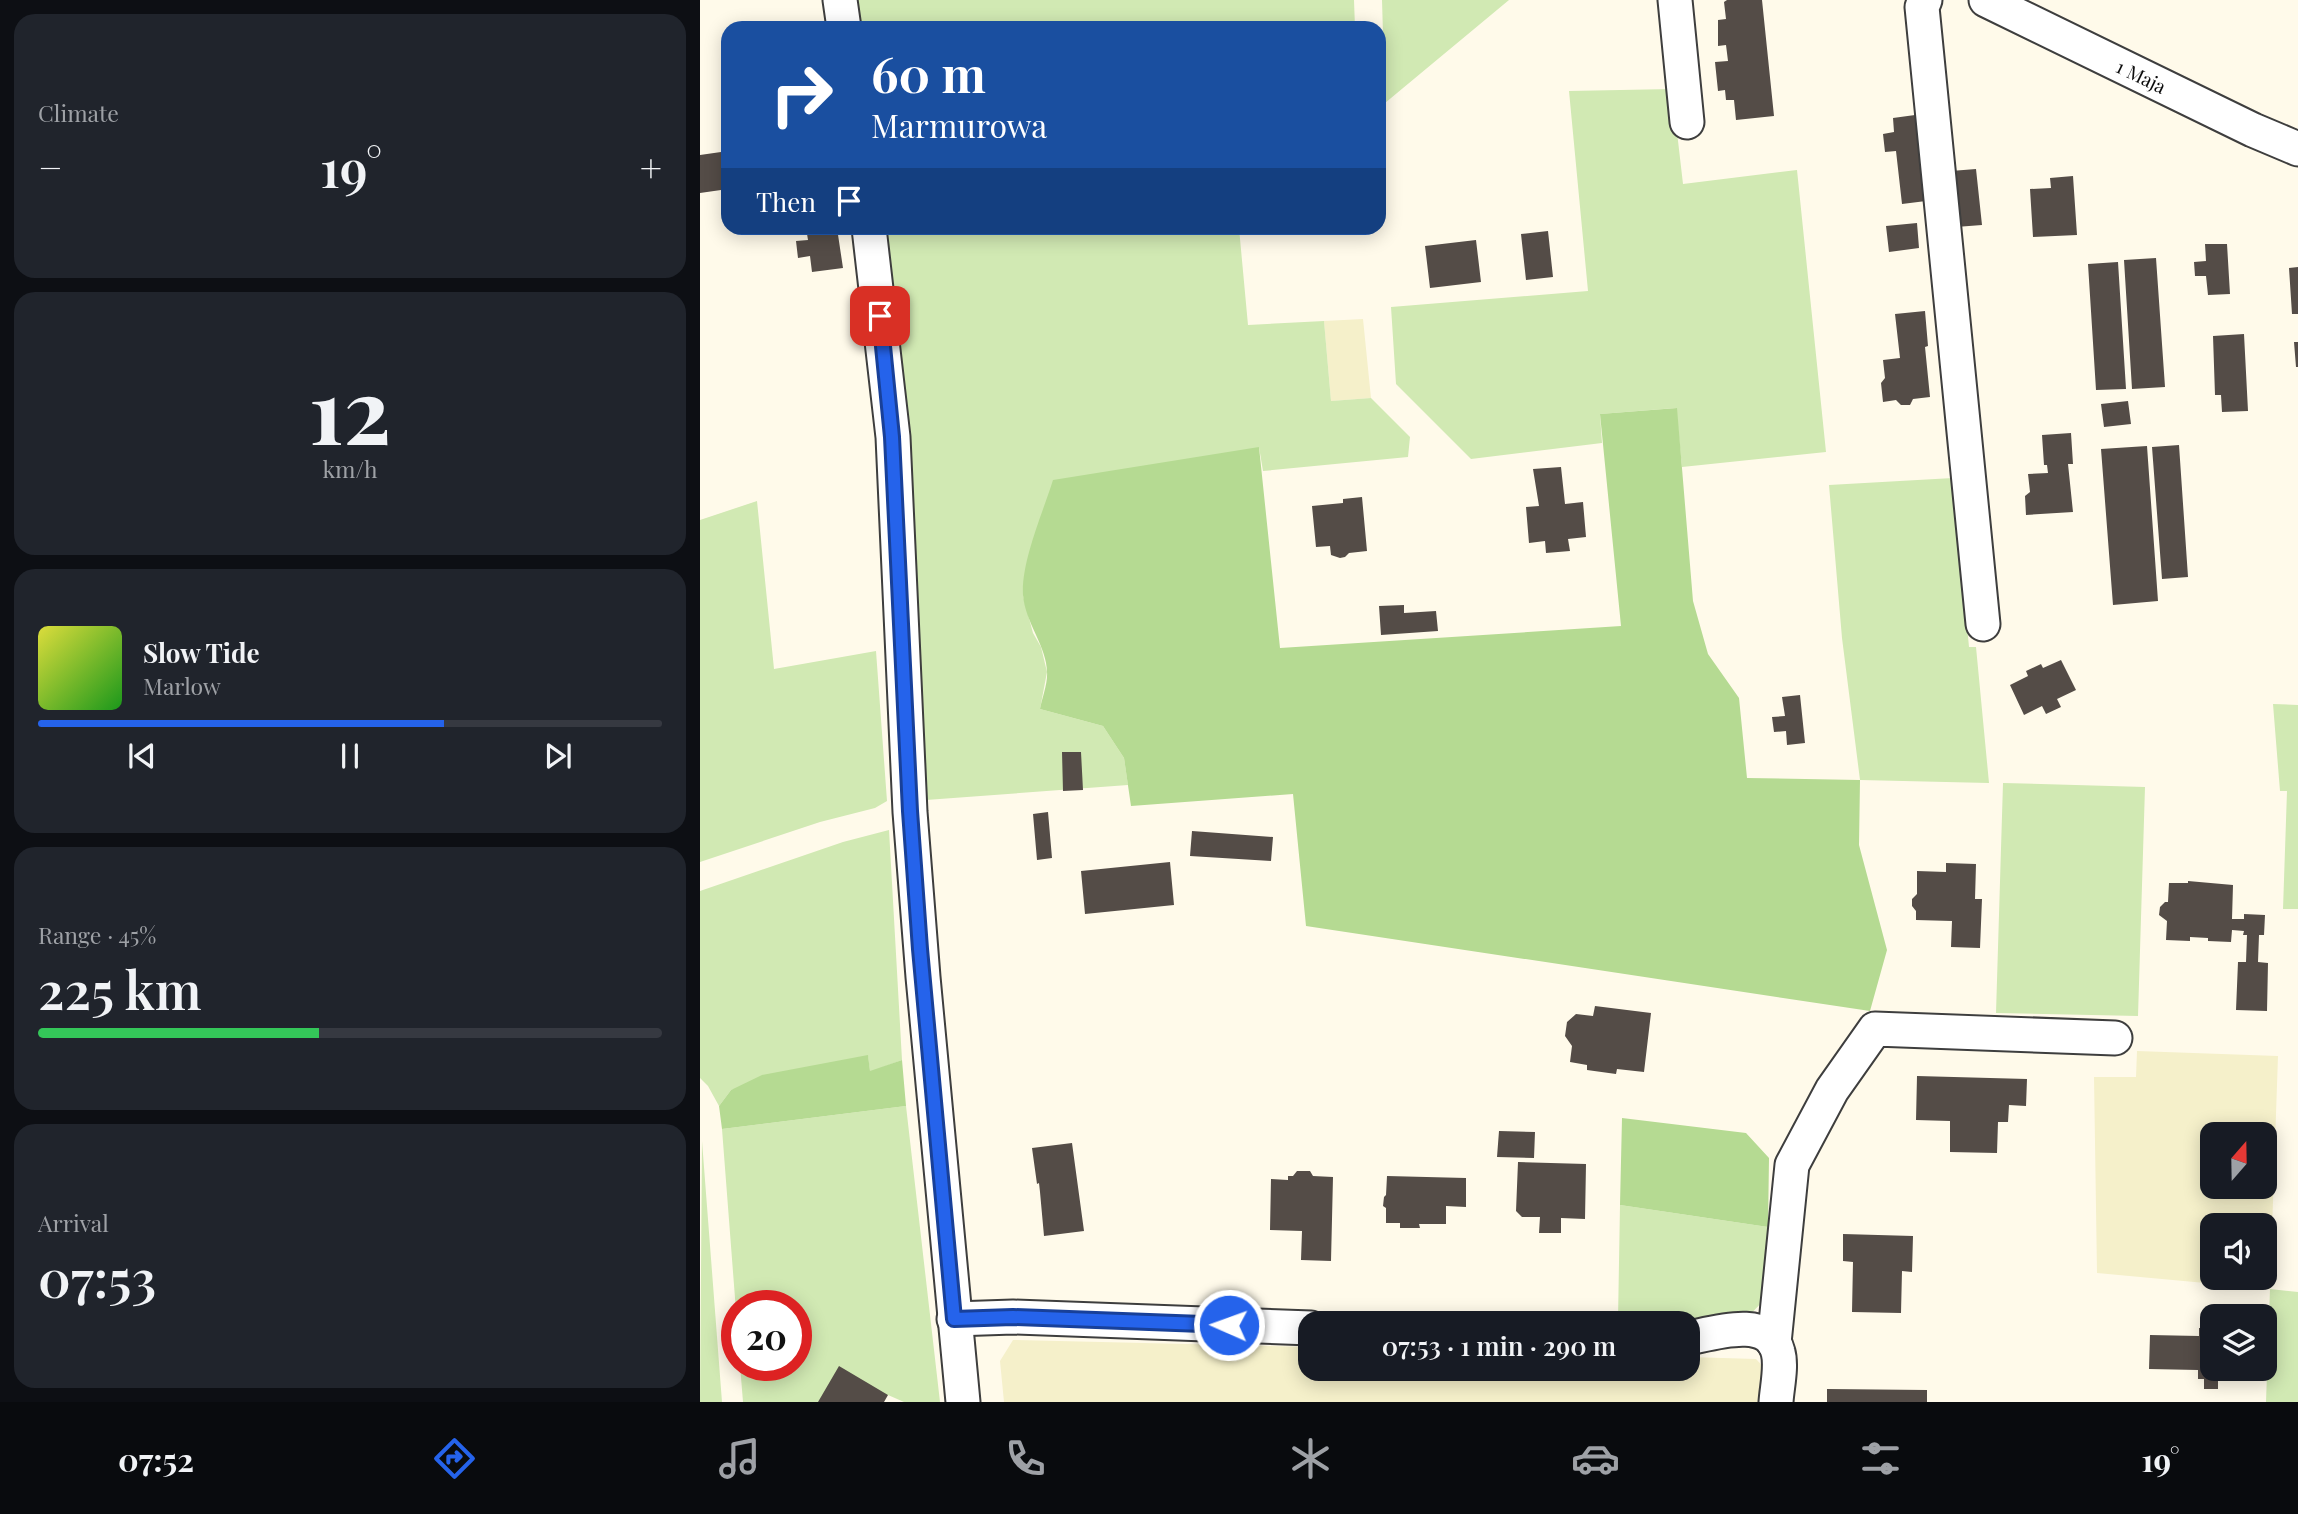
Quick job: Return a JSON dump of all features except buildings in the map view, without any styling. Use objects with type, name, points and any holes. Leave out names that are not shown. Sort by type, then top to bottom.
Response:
[{"type":"street","points":[[840,0],[843,21]]},
{"type":"street","points":[[1675,0],[1687,122]]},
{"type":"street","points":[[1925,0],[1924,21],[1983,624]]},
{"type":"street","name":"1 Maja","points":[[1986,0],[2253,130],[2298,149]]},
{"type":"street","points":[[870,235],[892,437],[910,811],[963,1402]]},
{"type":"street","points":[[1774,1343],[1792,1165],[1832,1090],[1875,1029],[2115,1038]]},
{"type":"street","points":[[954,1319],[1013,1317],[1298,1328]]},
{"type":"street","points":[[1700,1336],[1748,1329],[1764,1333],[1774,1343],[1779,1354],[1776,1402]]},
{"type":"shaded area","points":[[1363,319],[1371,398],[1331,401],[1324,321]]},
{"type":"shaded area","points":[[2137,1051],[2278,1056],[2276,1122],[2200,1122],[2200,1199],[2273,1199],[2273,1213],[2200,1213],[2200,1283],[2097,1273],[2094,1077],[2136,1077]]},
{"type":"shaded area","points":[[1013,1340],[1298,1347],[1298,1381],[1700,1381],[1700,1357],[1756,1359],[1772,1376],[1769,1402],[1004,1402],[1000,1361]]},
{"type":"green space","points":[[855,0],[1354,0],[1355,21],[857,21]]},
{"type":"green space","points":[[1382,0],[1509,0],[1386,102],[1386,21],[1383,21]]},
{"type":"green space","points":[[1672,89],[1683,184],[1797,170],[1826,452],[1682,467],[1676,408],[1600,414],[1602,443],[1471,459],[1396,384],[1391,307],[1588,291],[1569,91]]},
{"type":"green space","points":[[885,235],[1240,235],[1248,325],[1324,321],[1331,401],[1371,398],[1410,437],[1408,457],[1263,471],[1259,447],[1023,596],[1047,672],[1040,709],[1103,726],[1124,758],[1128,785],[926,800],[914,505]]},
{"type":"green space","points":[[1677,408],[1693,601],[1708,654],[1739,698],[1747,778],[1860,780],[1859,845],[1887,950],[1870,1011],[1306,926],[1293,794],[1131,806],[1124,758],[1103,726],[1040,709],[1047,681],[1046,663],[1025,605],[1023,582],[1029,553],[1053,480],[1259,447],[1280,648],[1621,626],[1600,414]]},
{"type":"green space","points":[[1953,478],[1969,647],[1976,647],[1989,783],[1860,780],[1842,638],[1829,485]]},
{"type":"green space","points":[[757,501],[774,669],[876,651],[887,801],[875,808],[820,822],[700,862],[700,520]]},
{"type":"green space","points":[[2273,704],[2298,705],[2298,909],[2283,909],[2287,791],[2280,791]]},
{"type":"green space","points":[[2003,783],[2145,787],[2138,1016],[1996,1013]]},
{"type":"green space","points":[[889,830],[902,1060],[870,1072],[868,1056],[731,1090],[719,1106],[708,1086],[700,1078],[700,891],[843,842]]},
{"type":"green space","points":[[868,1055],[870,1071],[902,1060],[906,1106],[722,1129],[719,1106],[731,1090],[762,1075]]},
{"type":"green space","points":[[906,1106],[940,1402],[904,1402],[888,1395],[818,1402],[743,1402],[741,1381],[812,1381],[812,1290],[734,1290],[722,1129]]},
{"type":"green space","points":[[1622,1118],[1746,1133],[1769,1158],[1768,1227],[1620,1205]]},
{"type":"green space","points":[[702,1141],[722,1402],[700,1402]]},
{"type":"green space","points":[[1620,1205],[1768,1227],[1766,1298],[1743,1322],[1700,1321],[1700,1311],[1618,1311]]},
{"type":"green space","points":[[2270,1290],[2298,1292],[2298,1402],[2266,1402],[2267,1381],[2277,1381],[2277,1304],[2269,1304]]},
{"type":"route","points":[[880,316],[892,437],[910,811],[920,949],[954,1319],[1013,1317],[1229,1325]]}]
